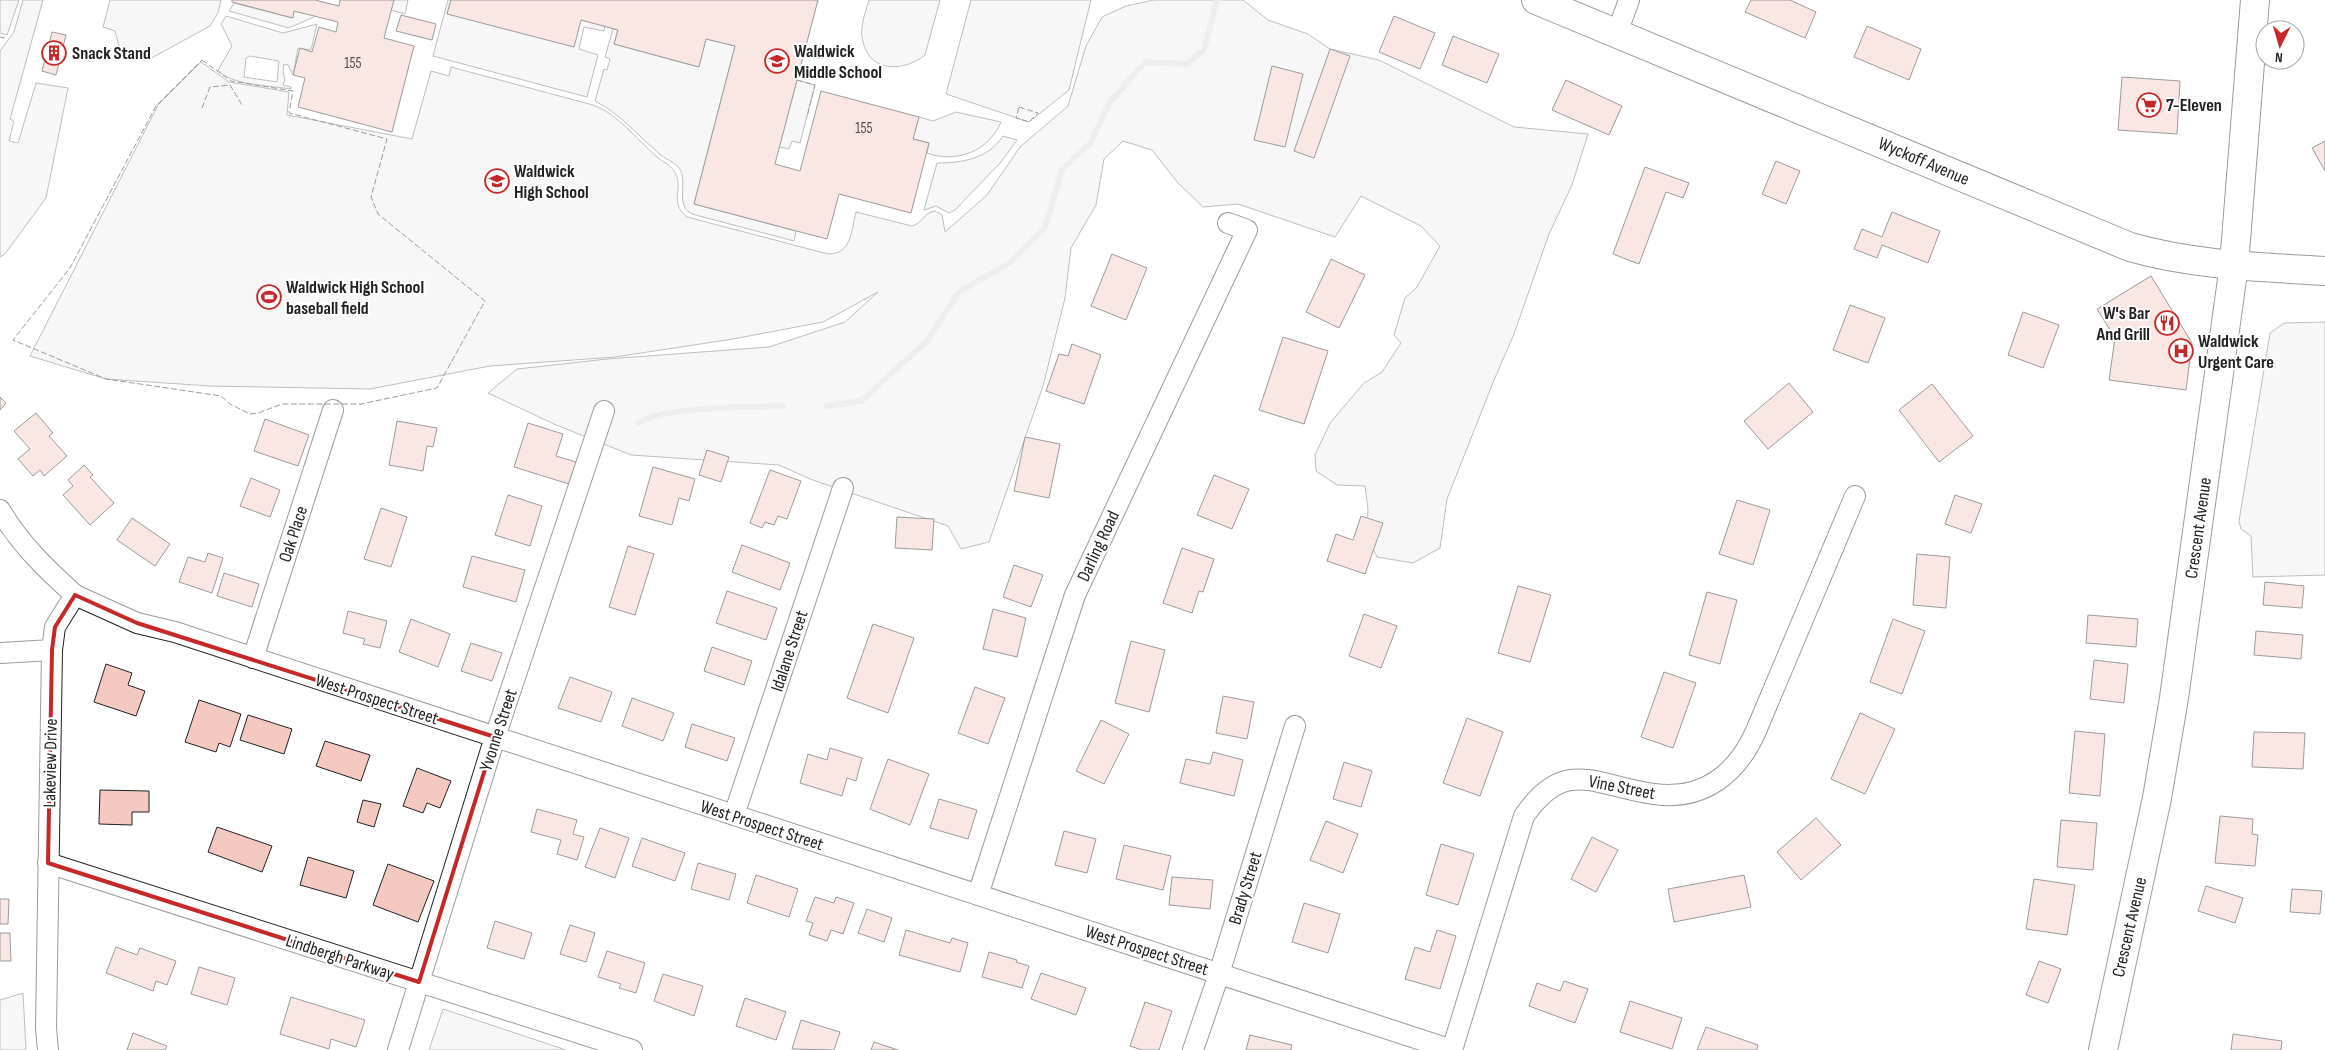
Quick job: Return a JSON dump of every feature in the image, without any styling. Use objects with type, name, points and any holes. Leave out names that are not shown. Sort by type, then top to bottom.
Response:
[{"type":"main road","name":"Wyckoff Avenue","points":[[1536,0],[2130,246],[2163,256],[2234,265],[2325,271]]},
{"type":"main road","name":"Crescent Avenue","points":[[2103,1050],[2157,798],[2174,698],[2234,265],[2255,0]]},
{"type":"street","points":[[1617,33],[1629,0]]},
{"type":"street","name":"Darling Road","points":[[978,895],[1075,595],[1247,230],[1228,223]]},
{"type":"street","name":"Oak Place","points":[[253,658],[333,410]]},
{"type":"street","name":"Yvonne Street","points":[[398,1050],[495,737],[604,411]]},
{"type":"street","name":"Idalane Street","points":[[734,815],[843,488]]},
{"type":"street","name":"Vine Street","points":[[1452,1050],[1524,816],[1535,800],[1550,788],[1565,781],[1583,778],[1653,794],[1674,795],[1695,791],[1713,784],[1733,769],[1747,751],[1756,731],[1855,496]]},
{"type":"street","points":[[0,510],[11,529],[33,556],[75,595]]},
{"type":"street","name":"West Prospect Street","points":[[75,595],[137,623],[175,632],[1452,1050]]},
{"type":"street","name":"Lakeview Drive","points":[[48,1050],[48,863],[52,650],[55,627],[75,595]]},
{"type":"street","points":[[0,653],[52,650]]},
{"type":"street","name":"Brady Street","points":[[1194,1050],[1295,726]]},
{"type":"street","name":"Lindbergh Parkway","points":[[48,863],[632,1050]]},
{"type":"highlighted area","points":[[75,595],[137,623],[495,737],[419,982],[48,863],[52,650],[55,627]]},
{"type":"shaded area","points":[[0,0],[19,0],[7,35],[0,33]]},
{"type":"shaded area","points":[[23,0],[43,0],[10,119],[14,121],[9,141],[18,143],[36,83],[68,88],[46,198],[5,254],[0,257],[0,51],[14,32]]},
{"type":"shaded area","points":[[110,0],[221,0],[218,13],[210,26],[146,61],[120,50],[115,31],[103,27]]},
{"type":"shaded area","points":[[394,0],[408,0],[405,14],[391,10]]},
{"type":"shaded area","points":[[448,0],[451,0],[447,13],[581,20],[605,26],[604,31],[584,27],[579,49],[598,55],[587,97],[433,56]]},
{"type":"shaded area","points":[[869,0],[940,0],[925,55],[917,61],[898,67],[880,64],[873,59],[867,52],[862,37],[863,21]]},
{"type":"shaded area","points":[[971,0],[1091,0],[1069,90],[1029,122],[946,94]]},
{"type":"shaded area","points":[[1154,0],[1243,0],[1268,20],[1308,34],[1330,49],[1379,60],[1514,127],[1588,134],[1572,185],[1549,234],[1514,334],[1447,499],[1440,548],[1413,563],[1377,557],[1367,536],[1368,509],[1365,486],[1337,485],[1316,471],[1315,455],[1330,423],[1364,383],[1382,372],[1401,343],[1394,335],[1405,298],[1417,287],[1440,246],[1421,226],[1361,196],[1335,237],[1238,204],[1203,207],[1178,183],[1152,150],[1123,141],[1104,159],[1096,205],[1071,248],[1065,298],[1043,386],[989,542],[961,549],[948,526],[810,479],[779,465],[631,455],[554,424],[488,393],[517,369],[607,359],[769,347],[845,322],[878,292],[823,322],[733,339],[615,357],[490,366],[370,389],[210,386],[106,379],[30,356],[158,105],[201,62],[229,82],[289,92],[287,115],[412,139],[431,71],[449,76],[451,67],[593,105],[611,114],[656,156],[673,169],[678,183],[678,206],[687,217],[828,254],[836,253],[846,246],[856,212],[912,226],[935,211],[942,215],[945,232],[987,195],[1020,147],[1068,106],[1086,46],[1102,17],[1126,6]]},
{"type":"shaded area","points":[[234,3],[292,18],[294,11],[316,16],[289,28],[229,11]]},
{"type":"shaded area","points":[[226,16],[283,33],[317,24],[311,50],[298,48],[293,75],[288,65],[284,64],[285,80],[283,85],[291,87],[291,89],[241,82],[224,75],[218,70],[232,46],[221,24]],"holes":[[[250,56],[279,61],[277,82],[244,77],[246,58]]]},
{"type":"shaded area","points":[[613,29],[618,30],[614,44],[698,67],[706,39],[735,46],[694,204],[796,231],[794,241],[692,214],[687,210],[684,205],[683,180],[679,168],[661,155],[613,112],[595,101],[604,69],[607,70],[610,59],[605,57]]},
{"type":"shaded area","points":[[797,80],[815,85],[800,143],[792,141],[789,149],[779,147]]},
{"type":"shaded area","points":[[956,112],[1001,122],[996,132],[988,141],[980,147],[960,156],[938,156],[927,153],[929,143],[913,139],[919,117],[933,121]]},
{"type":"shaded area","points":[[1003,136],[1017,140],[1001,162],[955,210],[949,213],[936,206],[924,210],[937,163],[965,161],[982,155],[997,144]]},
{"type":"shaded area","points":[[2325,322],[2325,575],[2253,577],[2251,536],[2241,529],[2239,521],[2270,333],[2284,323]]},
{"type":"shaded area","points":[[23,993],[26,1050],[0,1050],[0,1000]]},
{"type":"shaded area","points":[[443,1009],[566,1050],[429,1050]]},
{"type":"building","points":[[232,0],[315,0],[339,6],[340,0],[394,0],[384,38],[414,46],[392,132],[298,107],[305,78],[293,75],[300,48],[312,52],[319,27],[336,32],[338,22],[294,11],[293,18],[232,2]]},
{"type":"building","points":[[451,0],[818,0],[775,164],[800,171],[821,91],[919,117],[913,139],[929,143],[911,213],[839,194],[827,239],[694,204],[735,46],[706,39],[699,67],[614,44],[618,30],[581,20],[574,47],[447,14]]},
{"type":"building","points":[[1751,0],[1790,0],[1816,12],[1805,38],[1745,12]]},
{"type":"building","points":[[401,15],[436,24],[432,40],[396,31]]},
{"type":"building","points":[[1394,16],[1435,33],[1420,69],[1379,52]]},
{"type":"building","points":[[1867,26],[1921,49],[1909,80],[1854,57]]},
{"type":"building","name":"Snack Stand","points":[[52,32],[66,35],[56,75],[42,71]]},
{"type":"building","points":[[1453,36],[1499,54],[1487,83],[1442,65]]},
{"type":"building","points":[[1330,49],[1350,56],[1314,158],[1294,151]]},
{"type":"building","points":[[1272,66],[1303,74],[1285,147],[1254,140]]},
{"type":"building","name":"7-Eleven","points":[[2122,77],[2180,81],[2177,134],[2118,130]]},
{"type":"building","points":[[1566,80],[1622,106],[1609,135],[1552,110]]},
{"type":"building","points":[[2325,141],[2325,171],[2312,148]]},
{"type":"building","points":[[1776,161],[1800,171],[1786,204],[1762,194]]},
{"type":"building","points":[[1645,167],[1689,183],[1683,198],[1666,192],[1639,264],[1613,254]]},
{"type":"building","points":[[1892,212],[1940,231],[1928,263],[1882,245],[1877,258],[1854,249],[1862,229],[1882,237]]},
{"type":"building","points":[[1112,254],[1147,268],[1126,320],[1091,306]]},
{"type":"building","points":[[1331,259],[1365,275],[1339,328],[1306,312]]},
{"type":"building","points":[[2151,276],[2192,343],[2186,390],[2109,380],[2115,338],[2097,309]]},
{"type":"building","points":[[1850,305],[1885,318],[1868,363],[1833,350]]},
{"type":"building","points":[[2023,312],[2059,325],[2043,368],[2008,355]]},
{"type":"building","points":[[1283,337],[1328,351],[1304,424],[1259,410]]},
{"type":"building","points":[[1072,344],[1101,355],[1084,404],[1046,391],[1059,354],[1068,356]]},
{"type":"building","points":[[1789,383],[1813,412],[1768,449],[1744,421]]},
{"type":"building","points":[[1932,384],[1973,436],[1939,462],[1899,410]]},
{"type":"building","points":[[0,397],[6,403],[0,410]]},
{"type":"building","points":[[36,413],[53,433],[49,436],[67,456],[44,476],[40,470],[33,476],[18,459],[30,449],[14,431]]},
{"type":"building","points":[[265,419],[309,435],[298,466],[254,451]]},
{"type":"building","points":[[397,421],[437,428],[433,447],[427,446],[423,471],[389,465]]},
{"type":"building","points":[[528,423],[563,434],[556,456],[576,462],[569,484],[514,467]]},
{"type":"building","points":[[1025,437],[1060,444],[1049,498],[1014,491]]},
{"type":"building","points":[[707,450],[729,457],[721,482],[699,475]]},
{"type":"building","points":[[84,465],[93,475],[90,477],[114,503],[90,525],[63,495],[73,486],[68,480]]},
{"type":"building","points":[[653,467],[695,479],[689,501],[679,498],[672,525],[639,516]]},
{"type":"building","points":[[770,470],[801,481],[787,519],[778,516],[774,525],[765,522],[762,528],[750,523]]},
{"type":"building","points":[[1214,475],[1249,489],[1232,529],[1197,515]]},
{"type":"building","points":[[251,478],[280,490],[270,517],[240,506]]},
{"type":"building","points":[[508,495],[542,506],[530,546],[495,535]]},
{"type":"building","points":[[1955,495],[1982,504],[1971,533],[1945,524]]},
{"type":"building","points":[[1737,500],[1770,510],[1753,565],[1719,554]]},
{"type":"building","points":[[381,508],[407,517],[391,567],[364,559]]},
{"type":"building","points":[[1361,516],[1383,523],[1365,574],[1327,561],[1336,534],[1353,540]]},
{"type":"building","points":[[897,517],[934,519],[932,550],[895,548]]},
{"type":"building","points":[[132,518],[170,544],[155,566],[117,540]]},
{"type":"building","points":[[742,545],[790,563],[780,590],[732,572]]},
{"type":"building","points":[[628,546],[654,554],[635,615],[609,607]]},
{"type":"building","points":[[1182,548],[1214,559],[1203,592],[1199,591],[1192,613],[1163,603]]},
{"type":"building","points":[[208,553],[223,558],[212,593],[179,582],[188,557],[205,562]]},
{"type":"building","points":[[1917,554],[1950,557],[1946,608],[1913,605]]},
{"type":"building","points":[[472,556],[525,570],[516,602],[463,587]]},
{"type":"building","points":[[1014,565],[1043,575],[1031,607],[1003,597]]},
{"type":"building","points":[[224,573],[259,584],[252,607],[217,596]]},
{"type":"building","points":[[2265,582],[2304,586],[2302,608],[2263,605]]},
{"type":"building","points":[[1518,586],[1551,595],[1530,662],[1498,653]]},
{"type":"building","points":[[727,591],[777,608],[766,640],[716,623]]},
{"type":"building","points":[[1707,592],[1737,600],[1720,664],[1689,655]]},
{"type":"building","points":[[993,609],[1026,618],[1017,657],[983,649]]},
{"type":"building","points":[[348,611],[387,621],[380,648],[363,644],[365,639],[343,633]]},
{"type":"building","points":[[1364,614],[1397,626],[1381,668],[1349,656]]},
{"type":"building","points":[[2088,615],[2138,619],[2136,647],[2086,643]]},
{"type":"building","points":[[411,619],[450,634],[438,667],[399,652]]},
{"type":"building","points":[[1893,619],[1925,631],[1902,694],[1870,682]]},
{"type":"building","points":[[873,624],[914,638],[888,713],[847,698]]},
{"type":"building","points":[[2256,631],[2303,635],[2301,659],[2254,655]]},
{"type":"building","points":[[1131,641],[1165,650],[1149,712],[1115,703]]},
{"type":"building","points":[[471,643],[502,653],[492,681],[461,671]]},
{"type":"building","points":[[712,647],[752,661],[744,685],[704,671]]},
{"type":"building","points":[[2094,660],[2128,664],[2124,703],[2090,699]]},
{"type":"building","points":[[106,664],[132,673],[128,685],[145,691],[136,716],[94,702]]},
{"type":"building","points":[[1664,672],[1696,683],[1673,748],[1641,737]]},
{"type":"building","points":[[570,677],[612,692],[601,722],[558,708]]},
{"type":"building","points":[[975,687],[1005,698],[988,744],[958,733]]},
{"type":"building","points":[[1223,696],[1254,702],[1247,739],[1216,733]]},
{"type":"building","points":[[632,698],[674,713],[663,741],[622,726]]},
{"type":"building","points":[[199,700],[241,714],[230,747],[219,743],[216,752],[185,742]]},
{"type":"building","points":[[1860,713],[1895,729],[1865,794],[1831,779]]},
{"type":"building","points":[[248,715],[292,729],[284,754],[240,740]]},
{"type":"building","points":[[1467,718],[1503,732],[1480,796],[1443,783]]},
{"type":"building","points":[[1101,720],[1129,734],[1104,784],[1076,771]]},
{"type":"building","points":[[692,724],[735,738],[727,761],[685,747]]},
{"type":"building","points":[[2075,731],[2105,734],[2100,796],[2069,793]]},
{"type":"building","points":[[2254,732],[2305,733],[2303,769],[2252,767]]},
{"type":"building","points":[[325,741],[370,755],[361,781],[316,766]]},
{"type":"building","points":[[830,748],[862,758],[856,781],[847,778],[842,796],[800,783],[808,754],[827,760]]},
{"type":"building","points":[[1213,752],[1243,760],[1234,796],[1180,783],[1186,759],[1210,764]]},
{"type":"building","points":[[888,759],[929,774],[910,825],[870,809]]},
{"type":"building","points":[[1344,762],[1372,771],[1361,807],[1333,799]]},
{"type":"building","points":[[417,768],[451,781],[440,808],[427,803],[423,813],[403,806]]},
{"type":"building","points":[[100,790],[149,791],[149,812],[132,812],[132,825],[99,824]]},
{"type":"building","points":[[939,799],[977,810],[968,839],[930,828]]},
{"type":"building","points":[[363,800],[381,804],[374,827],[357,822]]},
{"type":"building","points":[[537,809],[577,820],[573,834],[584,837],[577,860],[557,854],[561,840],[531,832]]},
{"type":"building","points":[[2220,816],[2253,819],[2252,834],[2258,835],[2255,866],[2215,863]]},
{"type":"building","points":[[1816,818],[1841,845],[1801,880],[1777,852]]},
{"type":"building","points":[[2061,820],[2097,823],[2093,870],[2057,867]]},
{"type":"building","points":[[1326,821],[1358,834],[1343,873],[1310,860]]},
{"type":"building","points":[[217,827],[272,846],[262,872],[208,852]]},
{"type":"building","points":[[600,828],[629,838],[615,878],[585,867]]},
{"type":"building","points":[[1064,831],[1096,839],[1087,873],[1055,865]]},
{"type":"building","points":[[1592,837],[1618,850],[1596,892],[1571,879]]},
{"type":"building","points":[[642,838],[685,853],[675,881],[632,866]]},
{"type":"building","points":[[1441,844],[1474,854],[1458,905],[1426,895]]},
{"type":"building","points":[[1124,845],[1171,856],[1163,890],[1116,879]]},
{"type":"building","points":[[308,857],[354,871],[346,898],[300,885]]},
{"type":"building","points":[[698,863],[736,874],[729,900],[691,889]]},
{"type":"building","points":[[388,864],[434,881],[418,922],[373,905]]},
{"type":"building","points":[[756,875],[798,889],[789,917],[747,903]]},
{"type":"building","points":[[1744,875],[1751,907],[1674,922],[1668,889]]},
{"type":"building","points":[[1172,877],[1213,880],[1210,909],[1169,905]]},
{"type":"building","points":[[2034,879],[2075,885],[2067,935],[2026,929]]},
{"type":"building","points":[[2206,886],[2243,898],[2235,923],[2198,911]]},
{"type":"building","points":[[2292,889],[2322,891],[2320,914],[2290,912]]},
{"type":"building","points":[[815,897],[834,903],[836,897],[854,903],[843,934],[831,930],[827,941],[809,935],[813,923],[806,921]]},
{"type":"building","points":[[0,899],[9,899],[8,924],[0,924]]},
{"type":"building","points":[[1304,903],[1340,914],[1328,953],[1292,942]]},
{"type":"building","points":[[867,909],[892,918],[884,942],[858,933]]},
{"type":"building","points":[[495,921],[532,933],[524,959],[487,948]]},
{"type":"building","points":[[570,925],[595,933],[586,962],[560,954]]},
{"type":"building","points":[[906,930],[950,943],[952,938],[968,943],[960,972],[899,955]]},
{"type":"building","points":[[1437,930],[1456,936],[1440,989],[1405,979],[1415,947],[1430,952]]},
{"type":"building","points":[[0,933],[10,933],[11,961],[0,961]]},
{"type":"building","points":[[116,947],[137,955],[140,948],[176,961],[167,985],[156,981],[153,991],[106,973]]},
{"type":"building","points":[[607,951],[645,963],[636,993],[619,988],[621,984],[598,977]]},
{"type":"building","points":[[989,952],[1017,960],[1016,962],[1029,966],[1022,988],[982,977]]},
{"type":"building","points":[[2039,961],[2061,969],[2048,1003],[2026,995]]},
{"type":"building","points":[[199,967],[235,978],[227,1005],[191,994]]},
{"type":"building","points":[[1041,973],[1086,988],[1076,1015],[1031,999]]},
{"type":"building","points":[[663,974],[703,986],[694,1016],[654,1001]]},
{"type":"building","points":[[1564,981],[1588,989],[1575,1023],[1529,1006],[1537,983],[1560,991]]},
{"type":"building","points":[[291,997],[365,1020],[356,1047],[331,1039],[329,1049],[280,1034]]},
{"type":"building","points":[[745,998],[786,1012],[776,1040],[736,1026]]},
{"type":"building","points":[[1630,1001],[1682,1018],[1672,1049],[1620,1032]]},
{"type":"building","points":[[1145,1002],[1172,1011],[1159,1050],[1142,1050],[1130,1046]]},
{"type":"building","points":[[801,1020],[840,1032],[834,1050],[792,1049]]},
{"type":"building","points":[[1706,1027],[1758,1045],[1757,1050],[1697,1050]]},
{"type":"building","points":[[133,1033],[167,1046],[165,1050],[127,1050]]},
{"type":"building","points":[[2233,1034],[2282,1041],[2281,1050],[2231,1050]]},
{"type":"building","points":[[1250,1035],[1292,1045],[1291,1050],[1246,1050]]},
{"type":"building","points":[[874,1042],[898,1050],[871,1050]]},
{"type":"waterway","points":[[827,406],[861,401],[927,341],[959,292],[1011,262],[1045,228],[1062,169],[1090,144],[1110,102],[1145,62],[1186,64],[1204,50],[1217,0]]},
{"type":"waterway","points":[[638,423],[651,417],[687,410],[783,406]]},
{"type":"fence","points":[[0,37],[5,38]]},
{"type":"fence","points":[[202,60],[231,81],[293,91],[289,113],[387,139],[371,197],[378,214],[485,301],[437,388],[361,404],[282,404],[250,414],[230,404],[221,396],[106,379],[13,340],[70,268],[156,106],[202,60]]},
{"type":"fence","points":[[797,80],[815,85],[807,117]]},
{"type":"fence","points":[[202,108],[210,87],[230,85],[242,105]]},
{"type":"fence","points":[[1019,107],[1038,113],[1029,122],[1016,118],[1019,107]]},
{"type":"place","name":"Snack Stand","points":[[54,53]]},
{"type":"place","name":"Waldwick Middle School","points":[[777,61]]},
{"type":"place","name":"7-Eleven","points":[[2149,105]]},
{"type":"place","name":"Waldwick High School","points":[[497,181]]},
{"type":"place","name":"Waldwick High School baseball field","points":[[269,297]]},
{"type":"place","name":"W's Bar And Grill","points":[[2167,323]]},
{"type":"place","name":"Waldwick Urgent Care","points":[[2181,351]]}]
